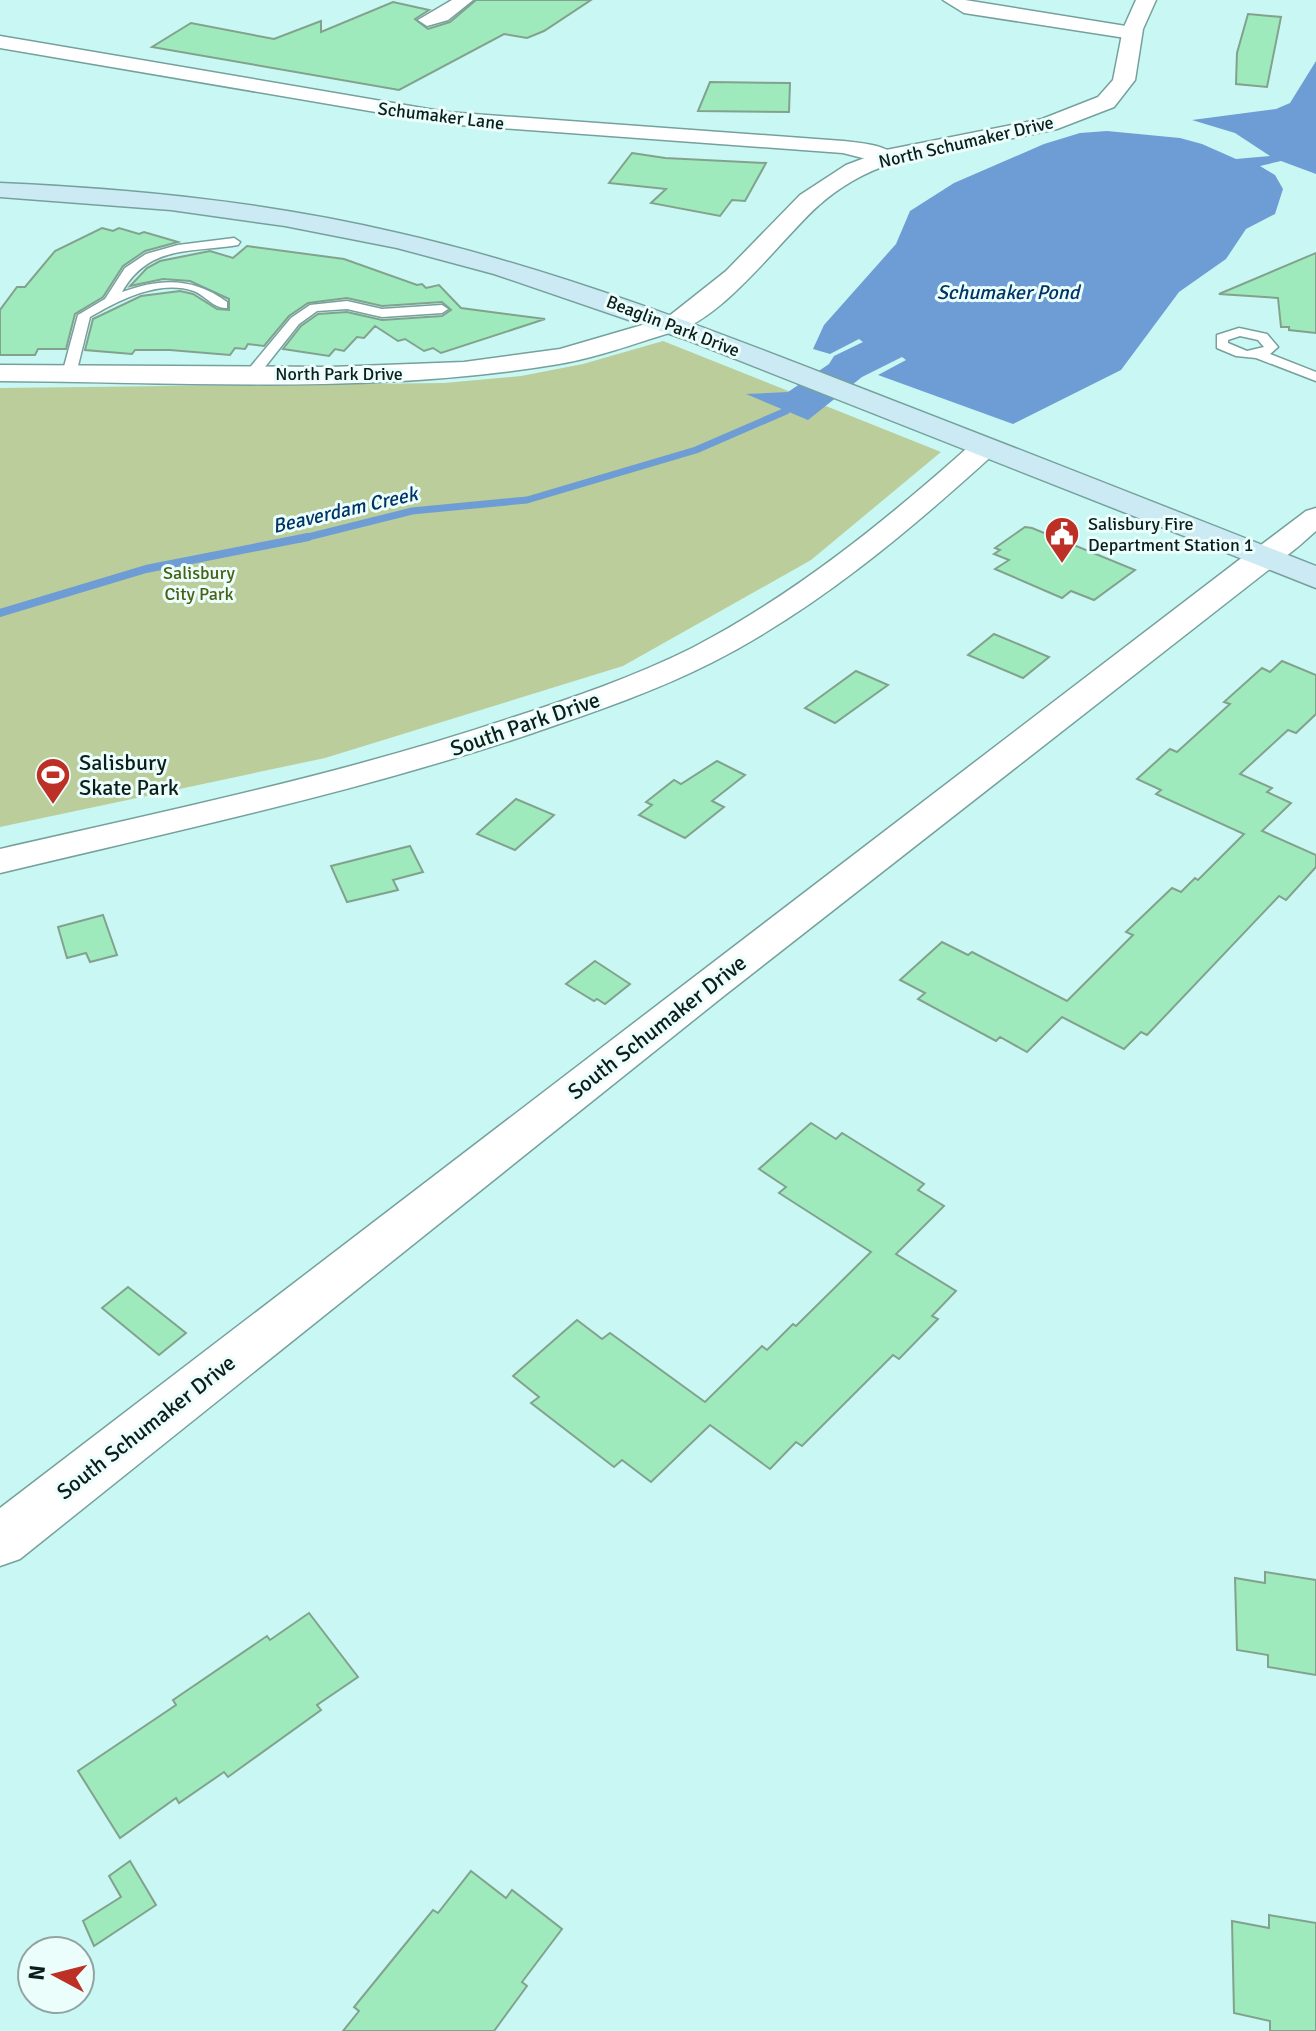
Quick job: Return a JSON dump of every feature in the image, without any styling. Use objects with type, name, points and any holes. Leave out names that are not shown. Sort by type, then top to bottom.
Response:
[{"type":"main road","name":"Beaglin Park Drive","points":[[0,190],[172,202],[333,227],[498,266],[673,324],[1316,578]]},
{"type":"street","points":[[427,20],[441,16],[464,0]]},
{"type":"street","points":[[952,0],[964,7],[1132,33]]},
{"type":"street","name":"North Schumaker Drive","points":[[673,324],[712,300],[746,267],[787,219],[815,195],[856,170],[886,157],[1086,113],[1105,103],[1121,88],[1130,62],[1132,33],[1146,0]]},
{"type":"street","name":"Schumaker Lane","points":[[0,42],[411,114],[508,124],[843,147],[886,157]]},
{"type":"street","name":"North Park Drive","points":[[0,373],[395,374],[503,366],[573,353],[673,324]]},
{"type":"street","name":"South Park Drive","points":[[0,861],[369,774],[519,727],[673,669],[770,616],[860,555],[985,447]]},
{"type":"street","name":"South Schumaker Drive","points":[[0,1541],[710,985],[1316,517]]},
{"type":"lane","points":[[111,299],[130,269],[160,254],[202,243],[234,242]]},
{"type":"lane","points":[[69,374],[84,315],[111,299],[161,286],[184,287],[196,288],[223,305]]},
{"type":"lane","points":[[252,374],[295,321],[314,308],[347,305],[382,313],[442,309]]},
{"type":"lane","points":[[1316,367],[1263,352],[1316,377]]},
{"type":"green space","name":"Salisbury City Park","points":[[663,341],[941,452],[811,560],[623,666],[325,758],[0,827],[0,388],[444,383],[521,376],[583,364]]},
{"type":"water","name":"Schumaker Pond","points":[[1316,61],[1316,174],[1281,161],[1260,166],[1275,175],[1283,189],[1275,214],[1246,229],[1226,259],[1179,292],[1121,370],[1013,424],[878,375],[906,360],[902,357],[862,377],[808,420],[746,394],[788,392],[829,364],[834,356],[863,342],[859,339],[830,354],[813,349],[824,325],[896,244],[910,211],[954,183],[1044,144],[1080,133],[1107,131],[1180,138],[1236,159],[1270,156],[1235,133],[1192,120],[1276,109],[1290,103]]},
{"type":"building","points":[[476,0],[591,0],[544,31],[527,38],[504,34],[399,90],[152,47],[191,23],[274,39],[321,21],[321,32],[393,2],[429,10],[415,19],[428,29],[450,22]]},
{"type":"building","points":[[1248,14],[1281,17],[1267,87],[1236,84],[1237,53]]},
{"type":"building","points":[[710,82],[790,83],[789,112],[698,111]]},
{"type":"building","points":[[632,153],[665,158],[766,163],[745,201],[732,200],[720,216],[651,203],[666,189],[609,183]]},
{"type":"building","points":[[102,228],[113,231],[119,228],[139,234],[144,232],[178,242],[145,251],[123,266],[103,297],[75,314],[66,349],[38,349],[35,355],[0,355],[0,310],[17,287],[25,287],[55,251]]},
{"type":"building","points":[[247,246],[344,259],[417,285],[422,284],[426,288],[439,285],[461,308],[545,319],[441,353],[433,348],[424,351],[405,339],[398,341],[375,326],[364,338],[357,337],[344,351],[335,349],[329,356],[283,349],[301,326],[318,314],[347,312],[382,320],[442,316],[451,310],[442,302],[382,306],[347,298],[308,303],[289,316],[264,346],[248,344],[245,349],[235,348],[230,355],[170,350],[135,350],[132,354],[85,350],[93,319],[141,296],[180,291],[193,294],[217,309],[229,310],[229,299],[190,281],[163,279],[130,286],[147,268],[160,261],[210,251],[233,258]]},
{"type":"building","points":[[1316,253],[1316,333],[1281,327],[1278,298],[1219,294]]},
{"type":"building","name":"Salisbury Fire Department Station 1","points":[[1025,527],[1135,570],[1094,600],[1071,591],[1062,598],[995,569],[1009,560],[994,554],[1000,550],[995,548]]},
{"type":"building","points":[[994,634],[1049,657],[1023,678],[968,655]]},
{"type":"building","points":[[1282,661],[1316,675],[1316,714],[1296,733],[1288,730],[1240,774],[1272,788],[1267,792],[1291,803],[1262,831],[1316,855],[1316,867],[1286,900],[1279,896],[1147,1035],[1141,1032],[1124,1049],[1062,1017],[1027,1052],[1000,1037],[996,1041],[918,999],[925,993],[900,980],[942,942],[968,955],[972,952],[1067,1001],[1133,935],[1126,932],[1172,888],[1181,892],[1195,878],[1198,880],[1244,834],[1156,794],[1161,790],[1137,779],[1170,749],[1177,752],[1230,704],[1224,702],[1262,668],[1270,672]]},
{"type":"building","points":[[856,671],[888,685],[835,723],[805,708]]},
{"type":"building","points":[[717,761],[745,775],[712,801],[724,807],[685,838],[639,815],[652,805],[646,802],[674,780],[681,784]]},
{"type":"building","points":[[516,799],[554,815],[515,850],[477,834]]},
{"type":"building","points":[[410,846],[423,872],[393,880],[398,890],[347,902],[331,866]]},
{"type":"building","points":[[103,915],[117,955],[90,962],[86,953],[67,958],[58,927]]},
{"type":"building","points":[[595,961],[630,984],[605,1004],[566,984]]},
{"type":"building","points":[[811,1123],[836,1139],[842,1133],[924,1184],[918,1190],[944,1206],[896,1254],[956,1291],[932,1316],[938,1319],[899,1359],[893,1355],[802,1446],[796,1442],[770,1469],[710,1425],[651,1482],[622,1460],[614,1467],[531,1403],[539,1397],[513,1376],[577,1320],[602,1339],[610,1333],[705,1402],[762,1346],[767,1350],[793,1324],[796,1326],[871,1252],[779,1193],[786,1187],[759,1169]]},
{"type":"building","points":[[128,1287],[186,1333],[159,1355],[102,1308]]},
{"type":"building","points":[[1265,1572],[1316,1580],[1316,1675],[1268,1667],[1268,1655],[1237,1650],[1235,1578],[1265,1583]]},
{"type":"building","points":[[309,1613],[358,1677],[317,1705],[321,1710],[228,1777],[224,1772],[179,1803],[176,1798],[120,1838],[78,1771],[176,1705],[173,1700],[267,1636],[270,1640]]},
{"type":"building","points":[[130,1861],[156,1905],[96,1945],[96,1935],[89,1935],[83,1921],[121,1897],[109,1876]]},
{"type":"building","points":[[471,1871],[506,1898],[512,1890],[562,1929],[522,1982],[527,1986],[494,2031],[343,2031],[359,2011],[354,2007],[433,1910],[438,1913]]},
{"type":"building","points":[[1269,1915],[1316,1923],[1316,2031],[1270,2031],[1270,2021],[1234,2013],[1232,1921],[1269,1928]]},
{"type":"waterway","name":"Beaverdam Creek","points":[[308,537],[412,511],[527,500],[696,450],[786,411]]},
{"type":"waterway","name":"Beaverdam Creek","points":[[0,613],[146,569],[308,537]]},
{"type":"waterway","name":"Beaverdam Creek","points":[[300,539],[308,537]]},
{"type":"place","name":"Salisbury Fire Department Station 1","points":[[1062,565]]},
{"type":"place","name":"Salisbury Skate Park","points":[[53,806]]}]
